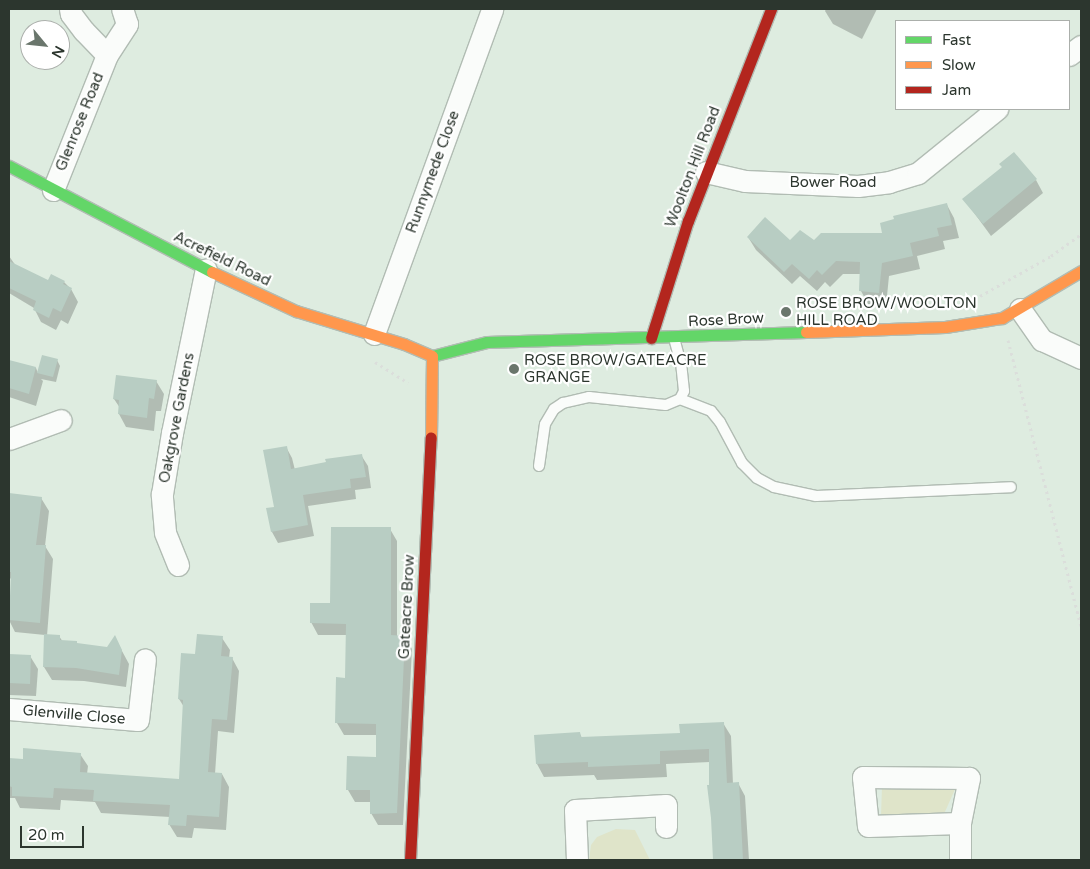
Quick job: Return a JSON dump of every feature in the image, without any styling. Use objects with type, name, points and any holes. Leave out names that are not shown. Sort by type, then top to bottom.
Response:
[{"type":"street","name":"Glenrose Road","points":[[70,9],[79,26],[107,55]]},
{"type":"street","name":"Glenrose Road","points":[[53,190],[107,55],[127,24],[122,9]]},
{"type":"street","name":"Runnymede Close","points":[[374,334],[492,9]]},
{"type":"street","name":"Woolton Hill Road","points":[[651,338],[671,269],[706,172],[771,9]]},
{"type":"street","points":[[1070,54],[1081,46]]},
{"type":"street","name":"Bower Road","points":[[706,172],[745,181],[858,186],[889,182],[918,173],[996,110]]},
{"type":"street","name":"Acrefield Road","points":[[9,166],[206,269],[296,311],[374,334],[432,356]]},
{"type":"street","name":"Oakgrove Gardens","points":[[178,565],[165,532],[162,494],[170,442],[206,269]]},
{"type":"street","points":[[1081,271],[1011,313],[1042,340],[1081,358]]},
{"type":"street","name":"Rose Brow","points":[[432,356],[486,342],[945,328],[1011,313]]},
{"type":"street","name":"Gateacre Brow","points":[[410,860],[432,414],[432,356]]},
{"type":"street","points":[[9,439],[61,420]]},
{"type":"street","name":"Glenville Close","points":[[9,709],[138,720],[144,659]]},
{"type":"street","points":[[960,823],[868,826],[864,777],[968,778],[960,823],[960,860]]},
{"type":"street","points":[[577,860],[575,810],[666,805],[666,827]]},
{"type":"lane","points":[[539,466],[545,424],[554,409],[563,403],[589,397],[666,405],[680,399],[684,391],[681,364],[674,337]]},
{"type":"lane","points":[[680,399],[711,411],[720,422],[742,463],[757,478],[774,487],[816,496],[1011,487]]},
{"type":"path","points":[[979,296],[1051,256],[1081,234]]},
{"type":"path","points":[[1011,313],[1081,626]]},
{"type":"green space","points":[[882,786],[956,787],[944,814],[881,815]]},
{"type":"green space","points":[[616,829],[635,830],[650,860],[589,860],[591,845],[597,837]]},
{"type":"building","points":[[1014,152],[1037,179],[983,224],[962,199],[1002,167],[999,164]]},
{"type":"building","points":[[947,203],[952,225],[937,228],[939,236],[910,243],[913,256],[882,263],[879,293],[859,291],[860,262],[836,261],[822,275],[817,270],[809,279],[792,264],[784,272],[747,237],[765,217],[790,240],[800,230],[814,240],[821,233],[882,233],[880,223],[894,219],[893,216]]},
{"type":"building","points":[[9,261],[48,280],[51,274],[65,281],[63,284],[72,288],[61,312],[53,308],[49,318],[33,310],[36,301],[9,288]]},
{"type":"building","points":[[42,355],[58,359],[53,377],[37,373]]},
{"type":"building","points":[[9,360],[36,367],[29,394],[9,388]]},
{"type":"building","points":[[116,375],[157,380],[154,399],[149,398],[147,418],[118,414],[119,400],[113,399]]},
{"type":"building","points":[[287,446],[291,469],[326,462],[325,459],[362,454],[366,477],[350,479],[351,488],[303,495],[308,525],[271,532],[266,508],[274,507],[263,450]]},
{"type":"building","points":[[9,493],[42,497],[36,545],[46,545],[40,623],[9,620],[11,572],[9,572]]},
{"type":"building","points":[[331,527],[391,527],[391,635],[405,636],[397,813],[370,814],[370,790],[346,790],[347,756],[376,757],[376,724],[335,723],[336,677],[345,678],[346,624],[310,623],[310,603],[330,603]]},
{"type":"building","points":[[44,634],[60,635],[60,640],[77,641],[77,643],[107,647],[115,635],[122,650],[119,675],[76,668],[43,667]]},
{"type":"building","points":[[197,634],[223,636],[221,656],[233,657],[227,720],[212,719],[208,772],[222,773],[219,817],[187,815],[186,826],[168,825],[170,805],[93,801],[94,790],[54,788],[53,798],[12,796],[12,787],[9,786],[9,758],[23,759],[23,748],[81,753],[80,772],[179,779],[183,700],[178,699],[181,653],[195,654]]},
{"type":"building","points":[[9,654],[31,655],[30,684],[9,683]]},
{"type":"building","points":[[724,722],[727,783],[739,782],[743,860],[713,860],[707,785],[709,785],[709,749],[660,751],[660,764],[588,767],[588,762],[536,764],[534,735],[580,732],[581,737],[680,733],[679,724]]},
{"type":"traffic: fast","points":[[9,166],[212,272]]},
{"type":"traffic: fast","points":[[432,356],[487,342],[806,332]]},
{"type":"traffic: slow","points":[[806,332],[945,327],[1002,318],[1081,271]]},
{"type":"traffic: slow","points":[[212,272],[296,311],[404,344],[432,356]]},
{"type":"traffic: slow","points":[[431,438],[432,356]]},
{"type":"traffic: jam","points":[[651,338],[688,221],[771,9]]},
{"type":"traffic: jam","points":[[410,860],[431,438]]},
{"type":"place","name":"ROSE BROW/WOOLTON HILL ROAD","points":[[786,312]]},
{"type":"place","name":"ROSE BROW/GATEACRE GRANGE","points":[[514,369]]}]
